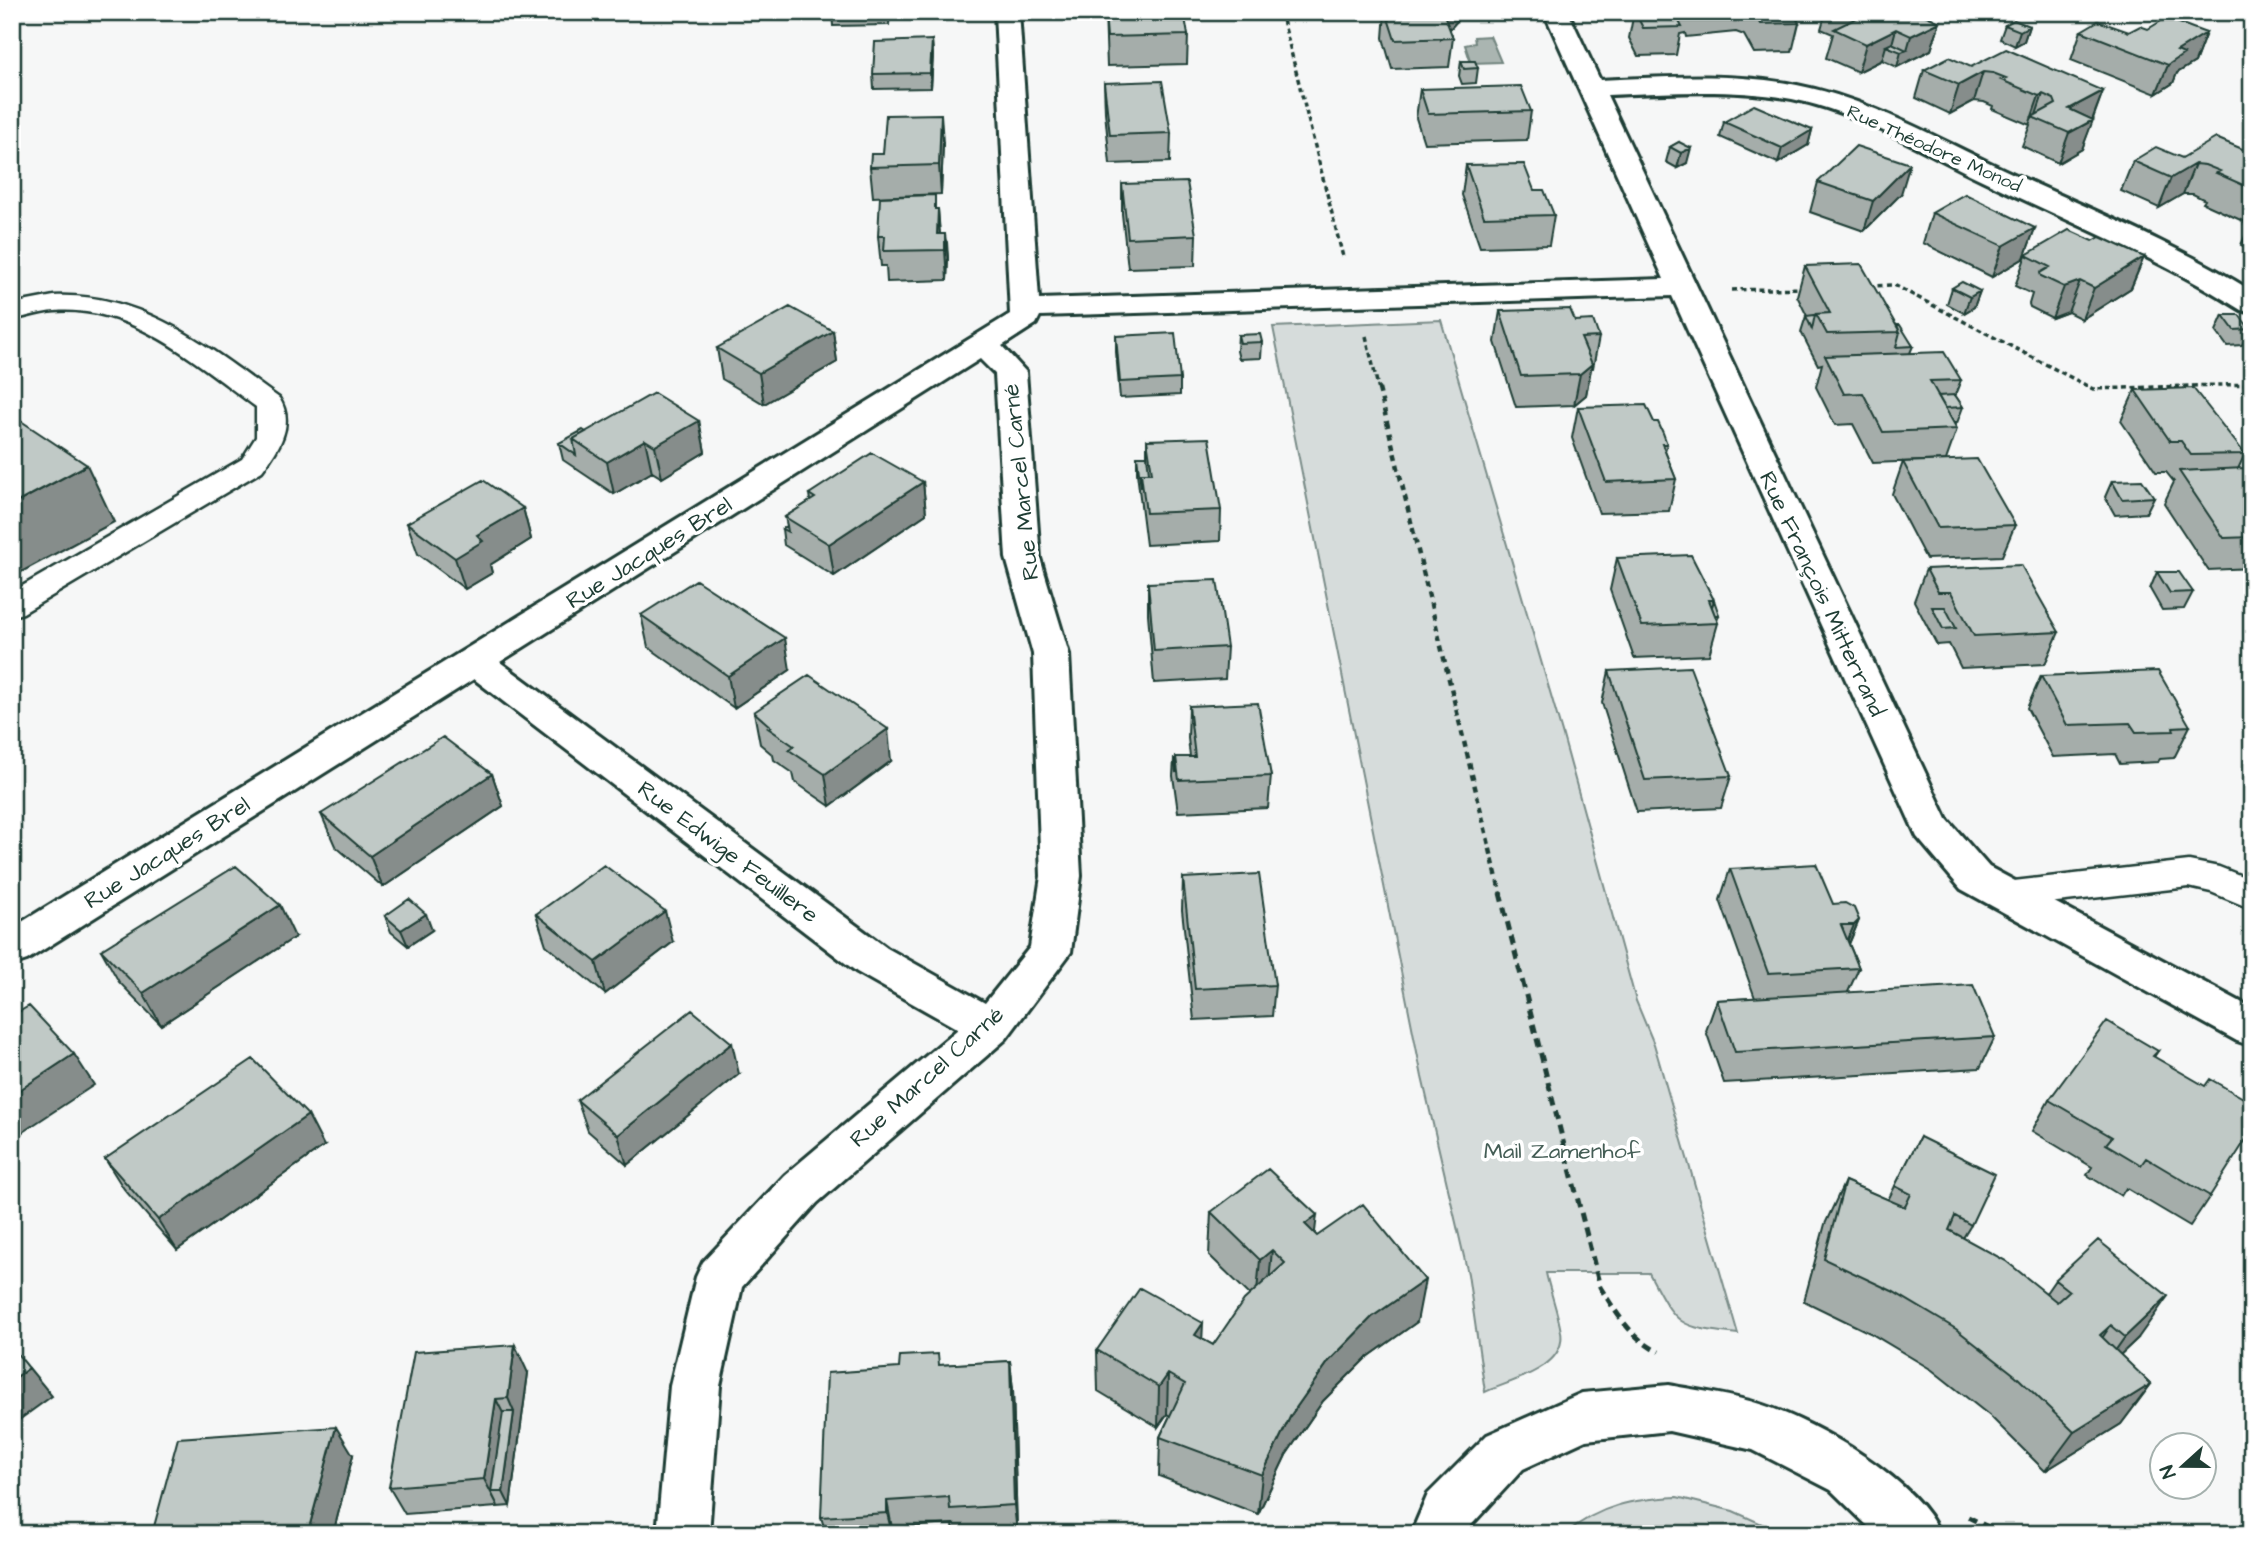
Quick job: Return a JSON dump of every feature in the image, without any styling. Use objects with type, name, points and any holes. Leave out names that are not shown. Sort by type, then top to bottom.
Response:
[{"type":"street","points":[[1007,12],[1024,308],[1682,287]]},
{"type":"street","name":"Rue François Mitterrand","points":[[1556,12],[1931,827],[1975,878],[2252,1030]]},
{"type":"street","name":"Rue Théodore Monod","points":[[1591,88],[1694,85],[1773,88],[1831,103],[2134,240],[2222,283],[2252,304]]},
{"type":"street","name":"Rue Jacques Brel","points":[[12,949],[983,344],[1024,318],[1024,308]]},
{"type":"street","name":"Rue Marcel Carné","points":[[683,1534],[695,1387],[720,1278],[801,1189],[990,1027],[1050,952],[1061,876],[1051,654],[1023,558],[1010,372],[983,344]]},
{"type":"street","name":"Rue Edwige Feuillere","points":[[476,662],[872,960],[990,1027]]},
{"type":"street","points":[[1437,1534],[1446,1513],[1504,1452],[1582,1417],[1669,1408],[1761,1428],[1948,1524]]},
{"type":"street","points":[[1849,1474],[1914,1534]]},
{"type":"lane","points":[[12,312],[61,303],[129,312],[157,325],[270,404],[275,427],[266,447],[252,465],[12,606]]},
{"type":"lane","points":[[2005,895],[2189,874],[2219,880],[2252,896]]},
{"type":"path","points":[[1281,12],[1338,241],[1356,298],[1540,1056],[1600,1287],[1623,1323],[1646,1346],[1665,1355]]},
{"type":"path","points":[[1868,286],[1894,285],[2093,389],[2252,384]]},
{"type":"path","points":[[1682,287],[1725,290],[1816,288]]},
{"type":"path","points":[[1948,1524],[2002,1534]]},
{"type":"green space","name":"Mail Zamenhof","points":[[1441,320],[1563,736],[1636,1001],[1654,1044],[1738,1334],[1702,1329],[1681,1321],[1666,1304],[1649,1273],[1546,1273],[1561,1332],[1555,1355],[1546,1364],[1522,1378],[1485,1392],[1468,1274],[1422,1077],[1273,327]]},
{"type":"green space","points":[[1677,1497],[1733,1511],[1784,1534],[1565,1534],[1591,1516],[1618,1505]]},
{"type":"shaded area","points":[[1490,36],[1501,62],[1471,63],[1465,45],[1475,43],[1474,37]]},
{"type":"building","points":[[1105,12],[1184,12],[1188,35],[1107,37]]},
{"type":"building","points":[[1386,12],[1443,12],[1453,38],[1395,40]]},
{"type":"building","points":[[1635,12],[1674,12],[1682,27],[1643,28]]},
{"type":"building","points":[[1753,12],[1793,12],[1799,23],[1761,24]]},
{"type":"building","points":[[1856,12],[1918,12],[1940,22],[1911,36],[1896,29],[1866,44],[1834,29],[1863,15]]},
{"type":"building","points":[[2166,18],[2206,33],[2177,51],[2184,54],[2168,65],[2081,31],[2098,21],[2129,32],[2140,26],[2148,29]]},
{"type":"building","points":[[2014,20],[2029,26],[2020,31],[2005,25]]},
{"type":"building","points":[[932,40],[930,73],[873,74],[875,42]]},
{"type":"building","points":[[1892,43],[1907,50],[1901,52],[1886,46]]},
{"type":"building","points":[[2006,49],[2103,91],[2069,109],[2093,120],[2069,133],[2032,117],[2056,104],[2054,99],[2043,94],[2039,96],[2001,80],[2006,78],[1993,73],[1983,72],[1959,85],[1924,70],[1949,57],[1971,67]]},
{"type":"building","points":[[1461,61],[1475,61],[1478,68],[1464,69]]},
{"type":"building","points":[[1162,81],[1171,133],[1110,135],[1104,83]]},
{"type":"building","points":[[1521,86],[1531,111],[1428,114],[1420,89]]},
{"type":"building","points":[[1754,105],[1812,130],[1782,148],[1724,122]]},
{"type":"building","points":[[941,114],[939,165],[870,167],[871,154],[883,154],[886,115]]},
{"type":"building","points":[[2216,138],[2252,153],[2252,189],[2216,173],[2220,171],[2205,165],[2195,164],[2171,178],[2133,161],[2156,147],[2182,158]]},
{"type":"building","points":[[1679,142],[1691,148],[1681,153],[1670,147]]},
{"type":"building","points":[[1856,146],[1910,164],[1873,201],[1818,182]]},
{"type":"building","points":[[1524,164],[1534,190],[1544,190],[1554,215],[1484,217],[1466,165]]},
{"type":"building","points":[[1187,182],[1196,235],[1128,238],[1122,184]]},
{"type":"building","points":[[1965,194],[2035,228],[2003,246],[1932,213]]},
{"type":"building","points":[[935,195],[935,209],[938,209],[937,234],[945,234],[945,250],[884,251],[885,236],[878,236],[880,197]]},
{"type":"building","points":[[2069,230],[2093,241],[2100,237],[2144,257],[2094,288],[2080,281],[2064,287],[2041,276],[2040,273],[2050,267],[2026,255]]},
{"type":"building","points":[[1861,264],[1900,332],[1827,334],[1816,314],[1830,313],[1805,266]]},
{"type":"building","points":[[1962,282],[1980,291],[1970,297],[1952,288]]},
{"type":"building","points":[[790,307],[833,331],[759,373],[717,348]]},
{"type":"building","points":[[1570,309],[1575,321],[1593,320],[1599,337],[1581,338],[1592,364],[1580,374],[1521,376],[1500,311]]},
{"type":"building","points":[[1815,315],[1812,329],[1806,316]]},
{"type":"building","points":[[2223,315],[2239,315],[2250,329],[2234,330]]},
{"type":"building","points":[[1897,325],[1900,325],[1913,346],[1896,347],[1900,332]]},
{"type":"building","points":[[1175,333],[1180,379],[1120,382],[1116,336]]},
{"type":"building","points":[[1260,334],[1262,342],[1240,343],[1238,335]]},
{"type":"building","points":[[1944,352],[1961,380],[1930,381],[1957,429],[1883,432],[1863,393],[1844,394],[1825,356]]},
{"type":"building","points":[[2193,388],[2245,454],[2191,455],[2181,441],[2170,441],[2135,390]]},
{"type":"building","points":[[654,393],[699,421],[655,446],[645,440],[607,462],[573,439]]},
{"type":"building","points":[[1955,395],[1963,407],[1945,408],[1938,396]]},
{"type":"building","points":[[1646,405],[1663,433],[1667,444],[1662,444],[1676,479],[1606,482],[1578,407]]},
{"type":"building","points":[[12,415],[87,465],[12,505]]},
{"type":"building","points":[[583,430],[586,432],[573,439],[576,455],[559,443]]},
{"type":"building","points":[[1209,438],[1221,510],[1146,513],[1141,473],[1152,473],[1147,440]]},
{"type":"building","points":[[872,453],[923,482],[829,544],[785,517],[815,498],[809,494]]},
{"type":"building","points":[[1137,456],[1147,456],[1149,473],[1141,473],[1141,488]]},
{"type":"building","points":[[1977,459],[2015,525],[1938,528],[1903,462]]},
{"type":"building","points":[[2245,468],[2252,478],[2252,537],[2224,538],[2179,471]]},
{"type":"building","points":[[483,480],[523,508],[477,535],[483,541],[455,558],[407,523]]},
{"type":"building","points":[[2142,480],[2154,497],[2122,499],[2112,481]]},
{"type":"building","points":[[1691,555],[1714,600],[1709,600],[1718,623],[1642,626],[1617,558]]},
{"type":"building","points":[[2021,565],[2059,632],[1974,636],[1951,592],[1938,592],[1926,569]]},
{"type":"building","points":[[2157,572],[2179,572],[2193,592],[2170,593]]},
{"type":"building","points":[[696,580],[785,638],[728,676],[641,615]]},
{"type":"building","points":[[1217,580],[1227,647],[1154,651],[1148,583]]},
{"type":"building","points":[[1714,600],[1719,615],[1715,615],[1712,607]]},
{"type":"building","points":[[1932,607],[1945,607],[1956,628],[1943,629]]},
{"type":"building","points":[[1690,667],[1731,776],[1645,780],[1609,671]]},
{"type":"building","points":[[2158,671],[2190,726],[2173,727],[2174,731],[2136,732],[2130,723],[2067,725],[2041,676]]},
{"type":"building","points":[[809,675],[888,729],[825,774],[789,750],[794,746],[768,728],[771,727],[754,712]]},
{"type":"building","points":[[1258,703],[1271,776],[1179,780],[1176,757],[1195,757],[1189,706]]},
{"type":"building","points":[[443,737],[492,774],[370,856],[321,814]]},
{"type":"building","points":[[1816,864],[1833,904],[1845,903],[1854,908],[1859,920],[1854,925],[1841,925],[1859,968],[1768,973],[1730,869]]},
{"type":"building","points":[[604,865],[665,911],[596,962],[536,914]]},
{"type":"building","points":[[236,866],[280,905],[143,993],[101,950]]},
{"type":"building","points":[[1259,874],[1275,985],[1195,989],[1183,878]]},
{"type":"building","points":[[409,899],[426,914],[401,930],[385,916]]},
{"type":"building","points":[[1973,985],[1995,1037],[1735,1052],[1717,1000]]},
{"type":"building","points":[[29,1006],[74,1054],[12,1095],[12,1016]]},
{"type":"building","points":[[692,1010],[732,1043],[618,1135],[577,1100]]},
{"type":"building","points":[[2107,1021],[2158,1051],[2153,1056],[2205,1086],[2210,1079],[2252,1103],[2252,1130],[2210,1196],[2146,1158],[2141,1165],[2106,1144],[2112,1137],[2049,1100]]},
{"type":"building","points":[[253,1059],[308,1115],[158,1220],[105,1159]]},
{"type":"building","points":[[1920,1137],[1995,1174],[1971,1225],[1955,1216],[1949,1230],[2006,1261],[2057,1302],[2069,1291],[2055,1280],[2098,1240],[2168,1296],[2125,1337],[2111,1325],[2100,1335],[2151,1384],[2074,1432],[2016,1376],[1956,1329],[1892,1291],[1824,1259],[1845,1181],[1905,1207],[1911,1194],[1895,1186]]},
{"type":"building","points":[[1268,1169],[1317,1215],[1305,1224],[1317,1236],[1363,1204],[1425,1280],[1372,1317],[1329,1361],[1291,1415],[1262,1475],[1160,1437],[1185,1384],[1168,1374],[1159,1387],[1097,1350],[1140,1288],[1203,1323],[1195,1335],[1213,1345],[1244,1300],[1285,1263],[1272,1250],[1260,1260],[1211,1212]]},
{"type":"building","points":[[515,1345],[508,1398],[496,1399],[484,1479],[389,1487],[414,1352]]},
{"type":"building","points":[[12,1347],[29,1368],[12,1380]]},
{"type":"building","points":[[938,1354],[939,1365],[1010,1361],[1014,1505],[950,1509],[949,1497],[887,1501],[887,1513],[821,1517],[827,1373],[899,1368],[900,1356]]},
{"type":"building","points":[[503,1412],[514,1412],[503,1492],[491,1492]]},
{"type":"building","points":[[336,1427],[309,1528],[231,1534],[152,1534],[178,1438]]}]
